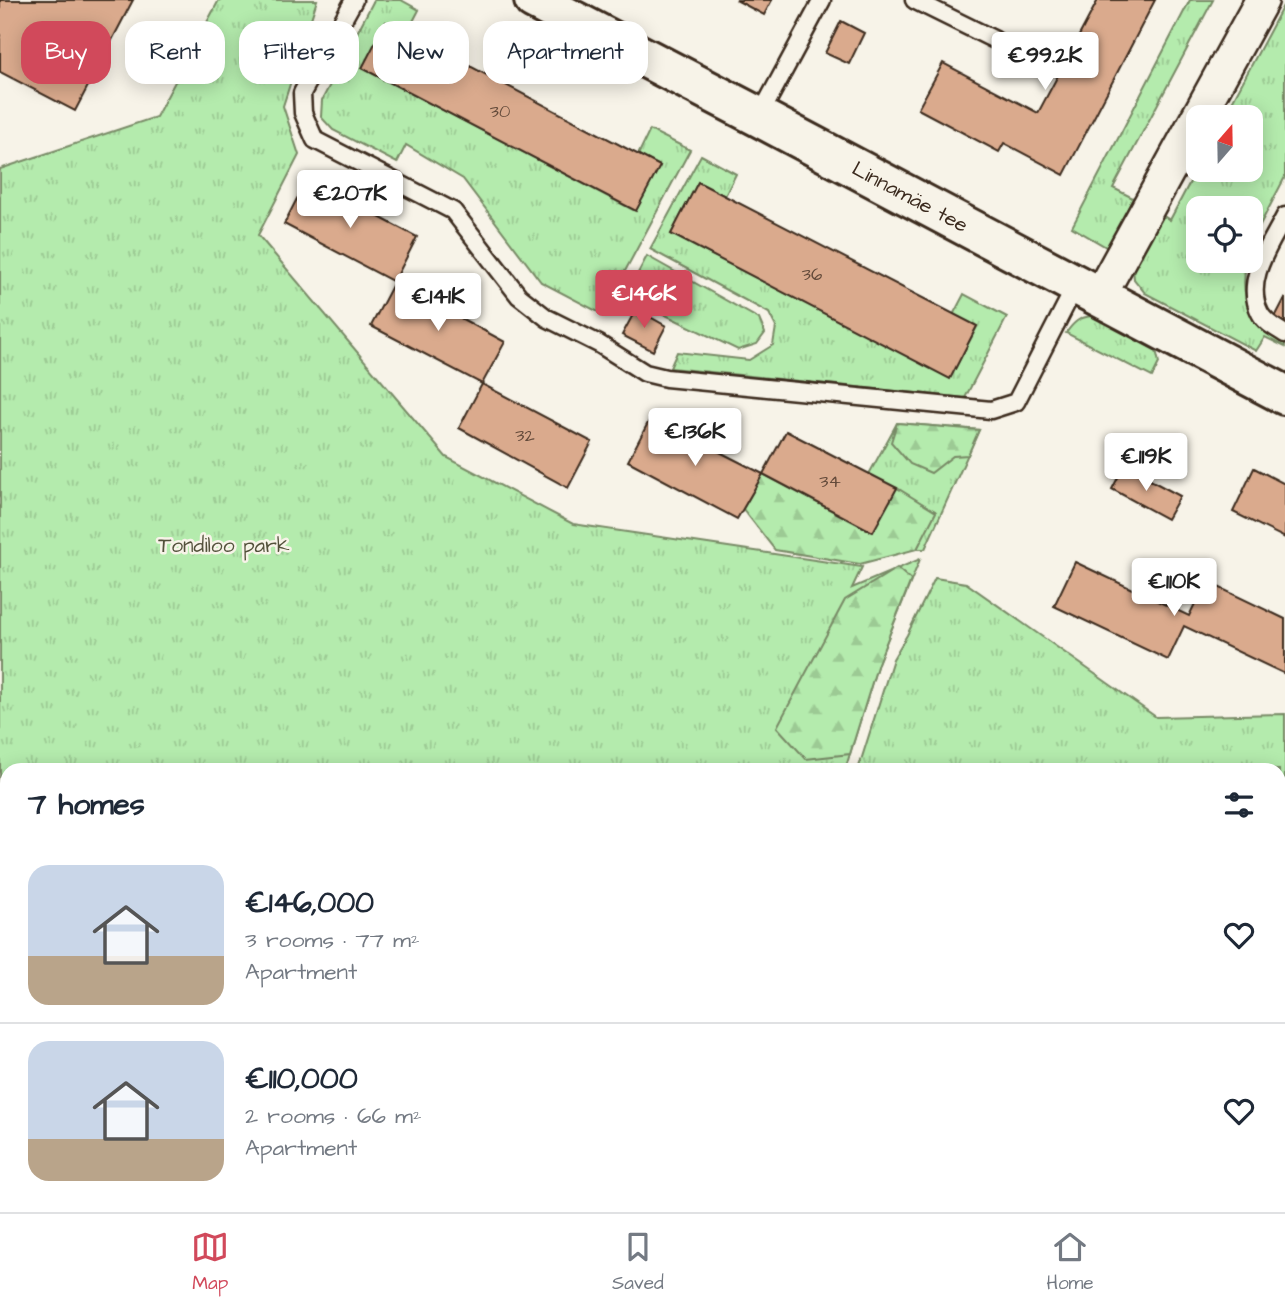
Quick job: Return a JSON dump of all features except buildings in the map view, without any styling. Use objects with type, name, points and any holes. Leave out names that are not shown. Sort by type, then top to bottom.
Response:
[{"type":"street","name":"Linnamäe tee","points":[[534,0],[1285,395]]},
{"type":"street","points":[[1088,291],[1262,0]]},
{"type":"lane","points":[[354,0],[302,93],[303,113],[315,140],[453,211],[519,296],[547,318],[599,344],[645,373],[666,378],[991,410],[1016,402],[1088,291]]},
{"type":"lane","points":[[759,117],[822,0]]},
{"type":"lane","points":[[914,0],[995,40]]},
{"type":"lane","points":[[1285,216],[1258,269],[1255,294],[1260,313],[1269,324],[1285,334]]},
{"type":"green space","name":"Tondiloo park","points":[[219,0],[317,0],[310,21],[239,21],[239,84],[290,84],[283,106],[299,155],[258,235],[446,457],[573,524],[862,567],[852,588],[920,559],[878,663],[847,763],[0,763],[0,169],[156,117],[174,84],[225,84],[225,21],[208,21]]},
{"type":"green space","points":[[374,0],[401,0],[419,10],[413,21],[373,21],[373,60],[363,68],[373,73],[373,84],[393,84],[635,211],[660,166],[638,155],[650,130],[690,150],[602,314],[541,282],[463,179],[406,145],[397,163],[333,130],[321,117],[322,100],[330,84],[359,84],[359,29]]},
{"type":"green space","points":[[1190,0],[1213,0],[1113,188],[1133,198],[1108,248],[1072,227]]},
{"type":"green space","points":[[1285,2],[1285,177],[1263,219],[1263,196],[1186,196],[1186,273],[1245,273],[1246,298],[1252,316],[1265,330],[1285,340],[1285,347],[1265,337],[1256,351],[1145,293],[1134,279],[1133,268],[1160,214],[1170,220],[1190,182],[1264,182],[1264,105],[1230,105]]},
{"type":"green space","points":[[701,155],[736,174],[725,196],[698,182],[671,234],[950,378],[977,327],[953,315],[964,294],[1007,317],[965,398],[670,368],[677,352],[749,360],[773,345],[776,327],[769,313],[650,249]]},
{"type":"green space","points":[[647,256],[759,319],[765,333],[757,344],[738,350],[626,296]]},
{"type":"green space","points":[[1093,316],[1104,318],[1153,345],[1159,363],[1152,377],[1066,333],[1077,321]]},
{"type":"green space","points":[[897,423],[979,430],[925,549],[917,549],[935,511],[869,474]]},
{"type":"green space","points":[[897,423],[979,430],[968,455],[953,456],[931,473],[910,464],[891,442]]},
{"type":"green space","points":[[763,474],[872,532],[897,488],[936,512],[917,549],[860,564],[775,550],[743,509]]},
{"type":"green space","points":[[897,568],[911,580],[878,663],[850,754],[806,759],[777,727],[845,600]]},
{"type":"green space","points":[[935,578],[966,583],[1156,717],[1285,714],[1285,763],[860,763],[893,659]]}]
